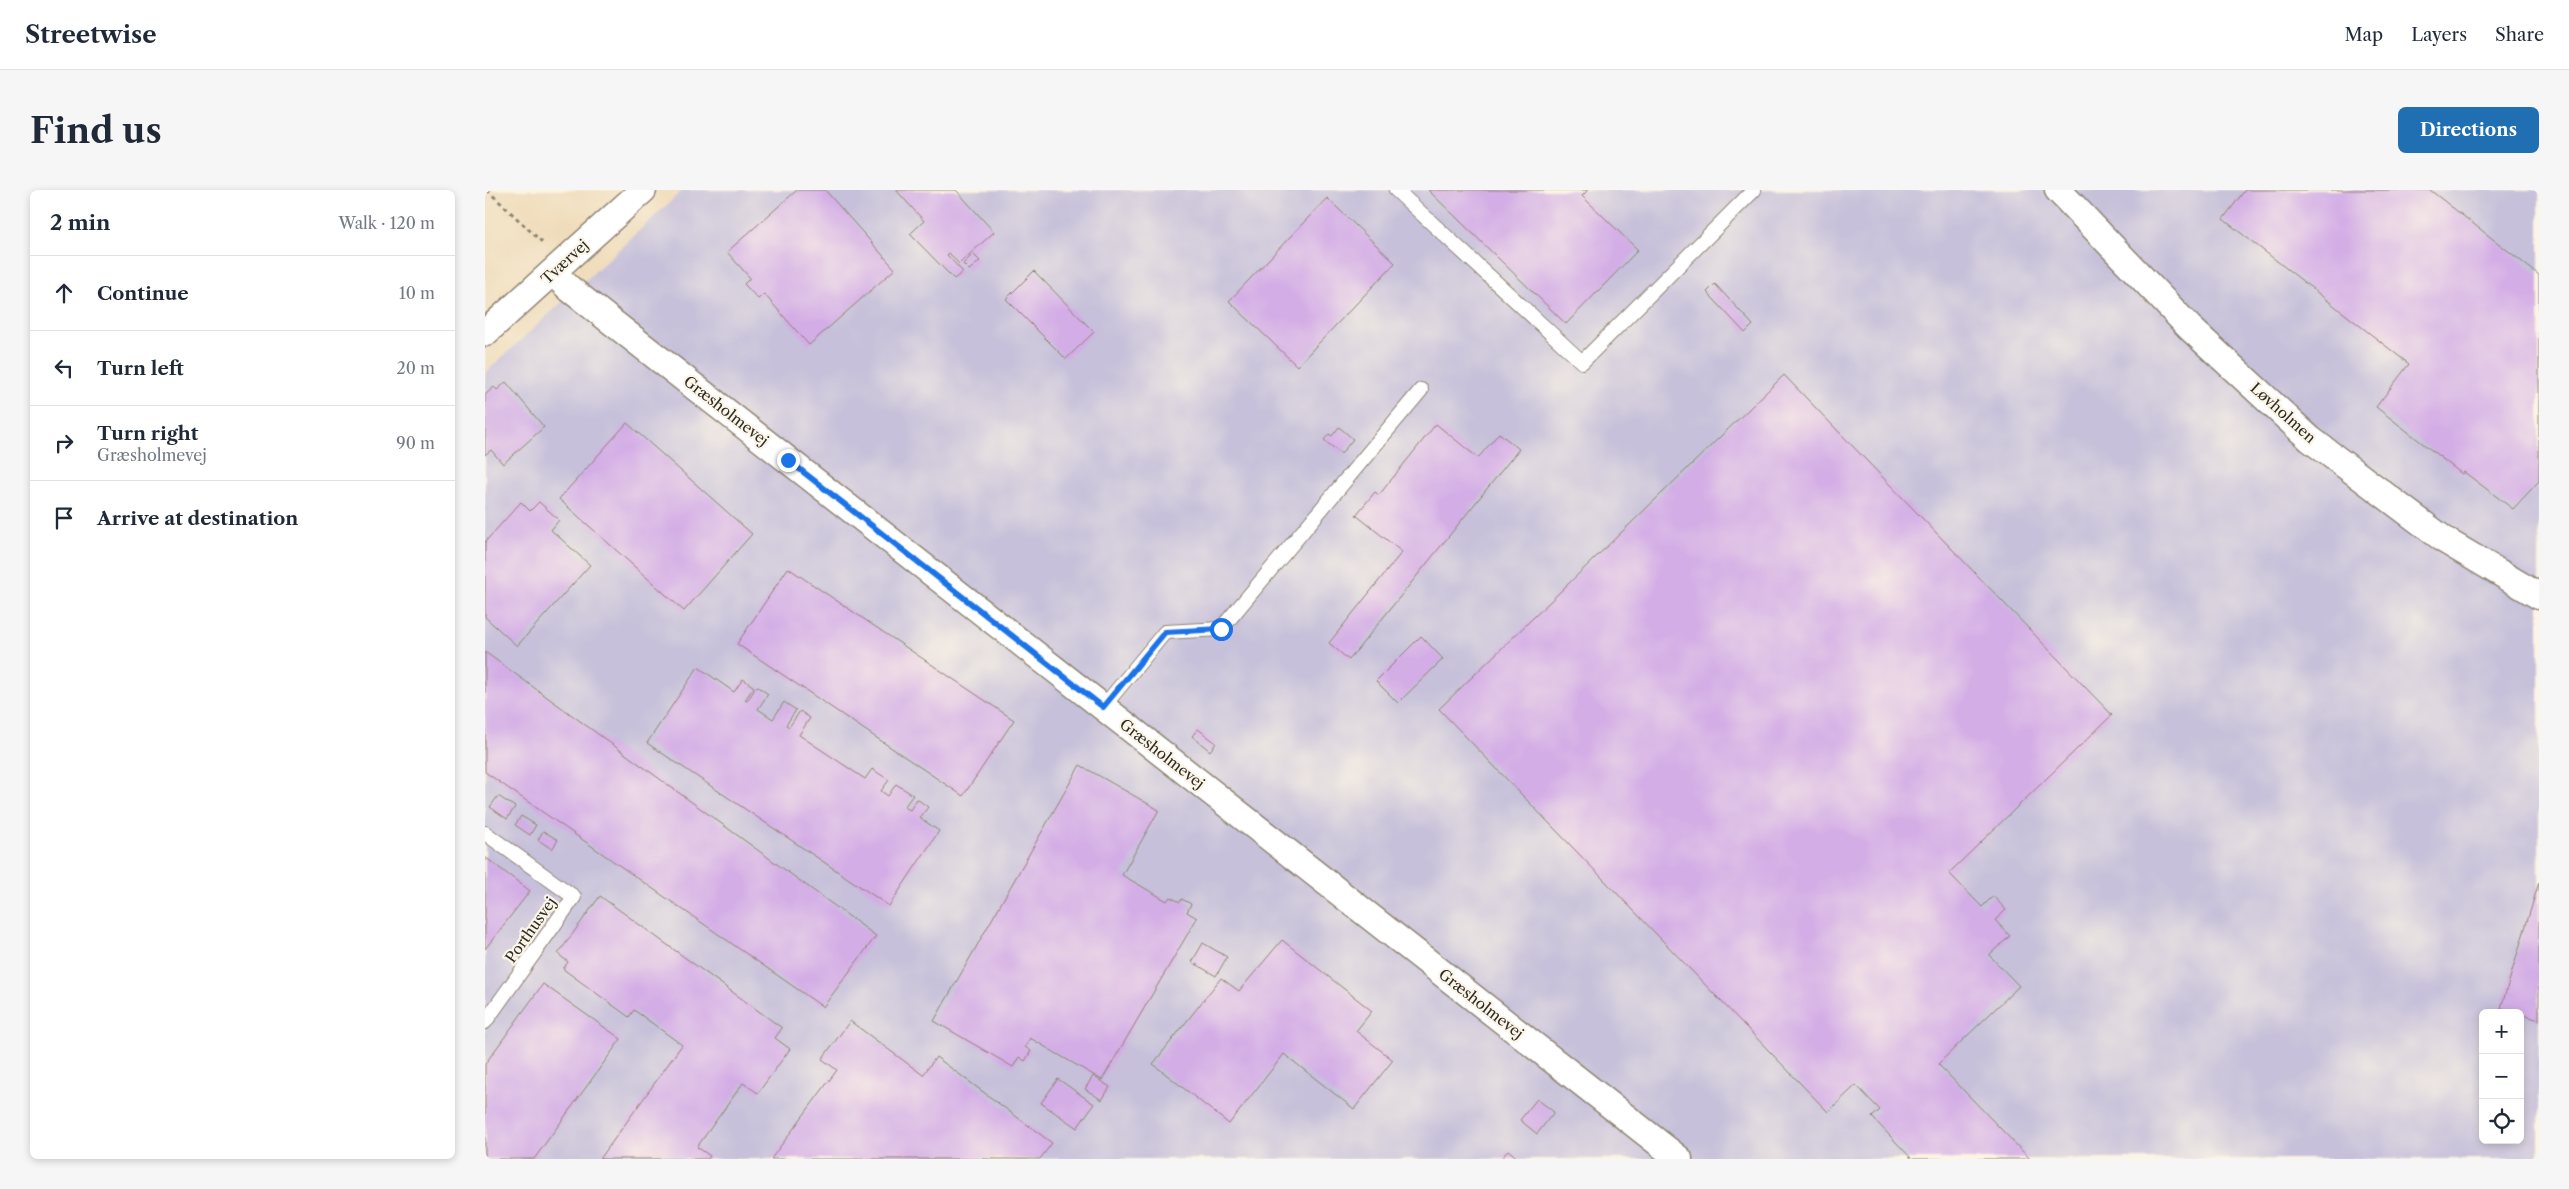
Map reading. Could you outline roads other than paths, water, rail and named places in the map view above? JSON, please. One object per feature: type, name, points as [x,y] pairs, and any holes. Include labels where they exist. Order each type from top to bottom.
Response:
[{"type":"street","name":"Tværvej","points":[[485,333],[643,190]]},
{"type":"street","name":"Løvholmen","points":[[2058,190],[2190,328],[2310,439],[2446,541],[2539,596]]},
{"type":"street","name":"Græsholmevej","points":[[558,268],[577,295],[1679,1159]]},
{"type":"lane","points":[[1396,190],[1581,362],[1753,190]]},
{"type":"lane","points":[[1103,707],[1165,632],[1221,629],[1421,390]]},
{"type":"lane","name":"Porthusvej","points":[[485,833],[574,897],[485,1022]]}]
